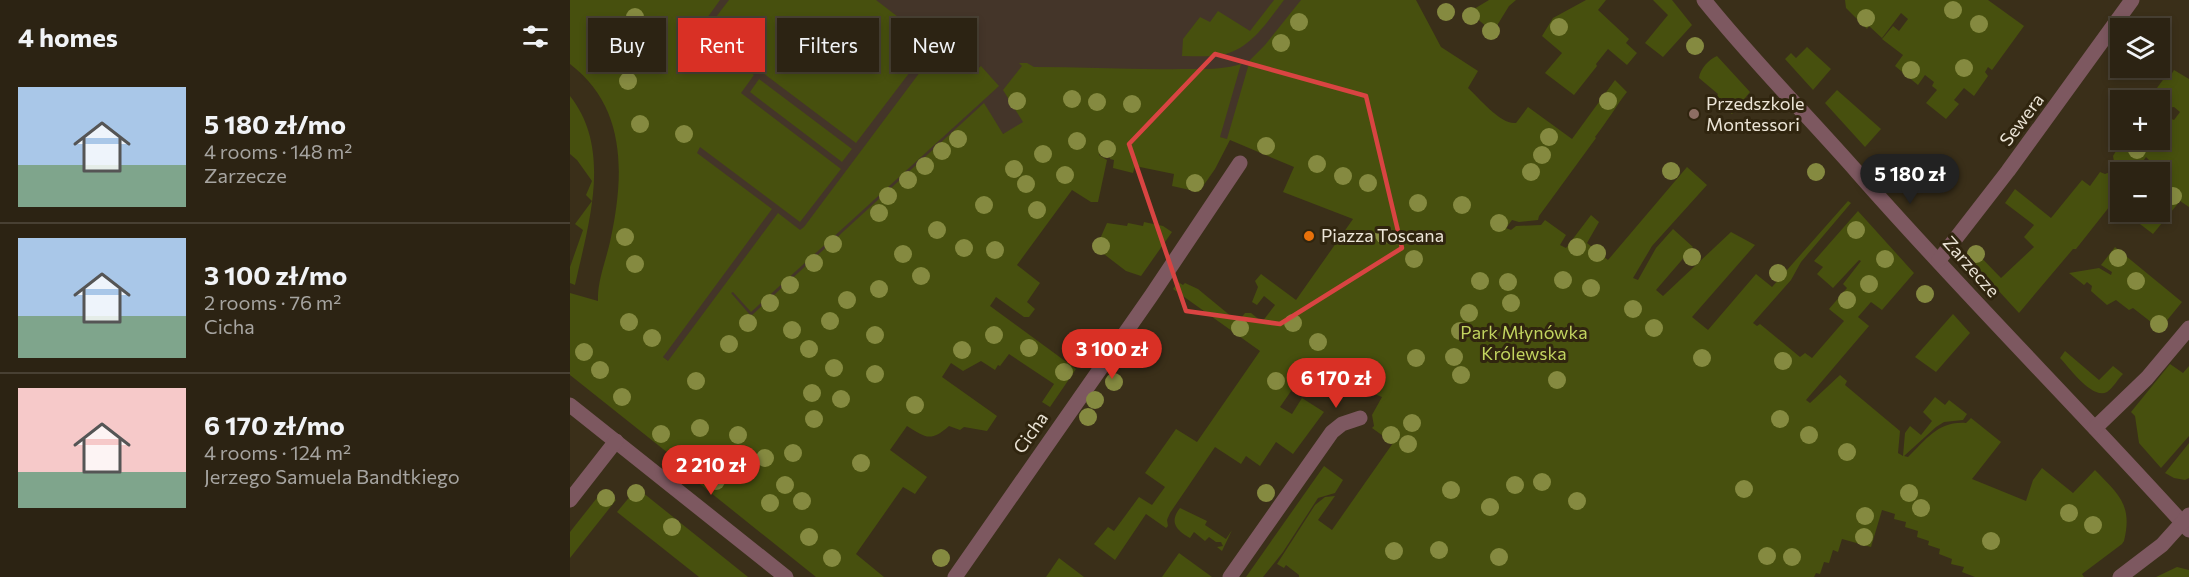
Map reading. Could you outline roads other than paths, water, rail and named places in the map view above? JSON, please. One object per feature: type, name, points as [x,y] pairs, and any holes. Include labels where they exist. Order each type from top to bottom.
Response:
[{"type":"street","name":"Zarzecze","points":[[1704,0],[1761,67],[2059,392],[2187,522]]},
{"type":"street","name":"Sewera","points":[[1939,260],[2014,164],[2132,0]]},
{"type":"street","name":"Cicha","points":[[955,577],[1240,164]]},
{"type":"street","points":[[2095,428],[2152,372],[2189,328]]},
{"type":"street","points":[[570,405],[786,577]]},
{"type":"street","points":[[1230,577],[1332,432],[1342,424],[1360,418]]},
{"type":"street","points":[[570,500],[616,441]]},
{"type":"street","points":[[2120,577],[2162,545],[2187,522]]},
{"type":"place","name":"Przedszkole Montessori","points":[[1694,114]]},
{"type":"place","name":"Piazza Toscana","points":[[1309,236]]},
{"type":"park label","name":"Park Młynówka Królewska","points":[[1524,343]]}]
